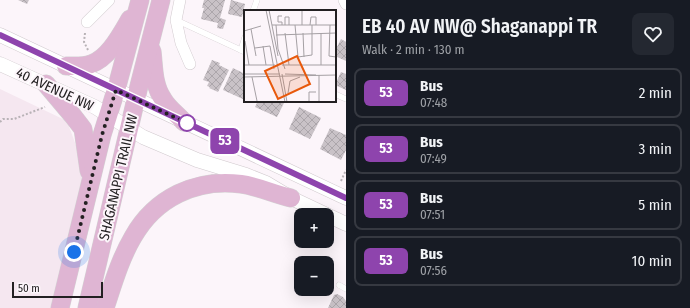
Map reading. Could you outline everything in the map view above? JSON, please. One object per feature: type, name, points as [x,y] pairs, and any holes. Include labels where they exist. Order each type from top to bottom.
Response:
[{"type":"main road","name":"SHAGANAPPI TRAIL NW","points":[[87,308],[129,127],[161,0]]},
{"type":"main road","name":"SHAGANAPPI TRAIL NW","points":[[60,308],[90,182],[140,2]]},
{"type":"main road","points":[[66,66],[91,64],[105,55],[122,33],[140,2]]},
{"type":"main road","points":[[151,43],[157,89],[168,106],[184,122]]},
{"type":"main road","points":[[46,84],[83,129],[90,182]]},
{"type":"main road","points":[[105,308],[125,252],[133,237],[140,225],[148,216],[168,198],[190,188],[221,182],[242,184],[290,198]]},
{"type":"street","points":[[87,22],[109,0]]},
{"type":"street","points":[[180,0],[176,20],[181,43],[190,64]]},
{"type":"street","points":[[344,0],[346,4]]},
{"type":"street","name":"40 AVENUE NW","points":[[0,36],[346,198]]},
{"type":"street","name":"40 AVENUE NW","points":[[0,64],[95,107],[143,137],[191,158],[246,175],[266,183],[290,198],[312,208]]},
{"type":"street","name":"40 AVENUE NW","points":[[334,218],[346,224]]},
{"type":"lane","points":[[253,10],[257,0]]},
{"type":"lane","points":[[176,20],[243,51]]},
{"type":"lane","points":[[336,94],[346,99]]},
{"type":"lane","points":[[338,285],[346,288]]},
{"type":"path","points":[[87,22],[84,42],[91,54]]},
{"type":"path","points":[[0,122],[3,119],[14,119],[46,106]]},
{"type":"path","points":[[341,181],[346,170]]},
{"type":"shaded area","points":[[0,89],[67,121],[85,170],[51,308],[0,308]]},
{"type":"building","points":[[18,0],[29,0],[27,4]]},
{"type":"building","points":[[204,0],[225,0],[220,18],[226,20],[223,29],[217,28],[218,23],[201,19],[204,8],[202,8]]},
{"type":"building","points":[[231,0],[245,4],[242,17],[228,14]]},
{"type":"building","points":[[341,39],[346,42],[346,61],[336,56],[336,49]]},
{"type":"building","points":[[212,60],[220,63],[219,65],[229,70],[218,92],[209,88],[210,87],[207,86],[209,82],[203,80]]},
{"type":"building","points":[[233,68],[244,74],[244,100],[223,90]]},
{"type":"building","points":[[341,72],[346,74],[346,90],[336,85]]},
{"type":"building","points":[[258,102],[284,102],[277,117],[255,107]]},
{"type":"building","points":[[299,107],[321,118],[310,139],[289,129]]},
{"type":"building","points":[[330,128],[346,135],[346,150],[341,160],[320,149]]},
{"type":"building","points":[[337,294],[343,297],[346,301],[346,308],[328,308],[334,295]]},
{"type":"bus line","name":"53","points":[[0,35],[346,198]]},
{"type":"route","points":[[74,252],[102,135],[116,90],[187,123]]}]
